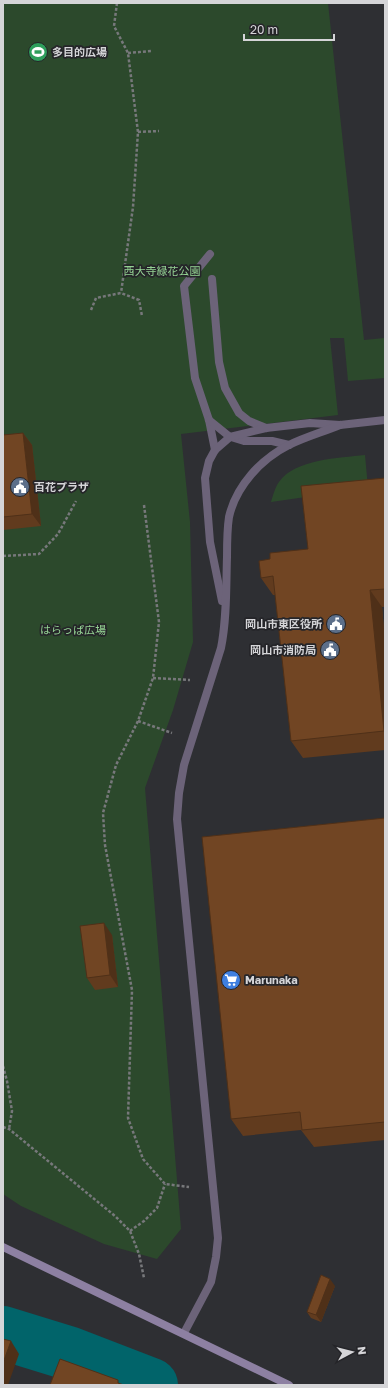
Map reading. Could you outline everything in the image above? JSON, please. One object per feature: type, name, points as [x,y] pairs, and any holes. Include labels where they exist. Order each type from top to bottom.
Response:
[{"type":"street","points":[[210,254],[184,286],[195,378],[209,420],[215,450]]},
{"type":"street","points":[[212,279],[219,362],[225,388],[238,413],[249,421],[266,428]]},
{"type":"street","points":[[209,420],[230,437],[244,442],[272,441],[289,445]]},
{"type":"street","points":[[225,614],[210,542],[205,478],[208,461],[215,450],[230,437],[266,428],[310,423],[340,425],[385,420]]},
{"type":"street","points":[[184,1333],[211,1282],[218,1238],[177,820],[179,793],[184,765],[221,648],[225,614],[227,535],[235,498],[243,485],[254,472],[270,457],[289,445],[340,425]]},
{"type":"street","points":[[3,1247],[184,1333],[289,1385]]},
{"type":"path","points":[[117,3],[114,26],[128,53],[138,132],[133,207],[121,293]]},
{"type":"path","points":[[128,53],[151,51]]},
{"type":"path","points":[[138,132],[159,131]]},
{"type":"path","points":[[91,310],[96,298],[121,293],[139,300],[142,316]]},
{"type":"path","points":[[3,556],[39,554],[58,534],[76,501]]},
{"type":"path","points":[[144,505],[159,622],[153,678],[138,721],[116,765],[103,813],[105,846],[132,990],[128,1118],[143,1159],[164,1184],[189,1187]]},
{"type":"path","points":[[153,678],[190,680]]},
{"type":"path","points":[[138,721],[172,733]]},
{"type":"path","points":[[3,1066],[12,1111],[9,1129]]},
{"type":"path","points":[[3,1127],[9,1129],[116,1216],[130,1231],[139,1254],[144,1278]]},
{"type":"path","points":[[130,1231],[144,1221],[157,1208],[164,1184]]},
{"type":"green space","name":"西大寺緑花公園","points":[[3,3],[328,3],[364,340],[385,338],[385,378],[348,381],[344,338],[330,338],[338,415],[181,434],[190,522],[193,642],[173,710],[145,788],[181,1229],[157,1259],[104,1244],[21,1206],[3,1194]]},
{"type":"green space","points":[[365,455],[368,488],[271,502],[279,482],[286,474],[296,468],[318,461]]},
{"type":"building","name":"百花プラザ","points":[[23,433],[32,514],[3,517],[3,435]]},
{"type":"building","name":"岡山市東区役所","points":[[385,478],[385,589],[370,590],[384,731],[291,741],[273,576],[261,578],[259,561],[270,559],[270,553],[308,549],[301,486]]},
{"type":"building","points":[[385,818],[385,1122],[302,1130],[300,1112],[231,1119],[202,837]]},
{"type":"building","points":[[104,923],[110,975],[87,978],[80,926]]},
{"type":"building","points":[[321,1275],[330,1279],[316,1315],[307,1312]]},
{"type":"building","points":[[3,1339],[11,1341],[3,1363]]},
{"type":"building","points":[[60,1359],[118,1380],[118,1383],[124,1385],[50,1385]]},
{"type":"waterway","points":[[3,1333],[68,1353],[151,1385]]},
{"type":"place","name":"多目的広場","points":[[38,52]]},
{"type":"place","name":"百花プラザ","points":[[20,487]]},
{"type":"place","name":"岡山市東区役所","points":[[336,624]]},
{"type":"place","name":"岡山市消防局","points":[[330,650]]},
{"type":"place","name":"Marunaka","points":[[231,980]]},
{"type":"park label","name":"はらっぱ広場","points":[[73,630]]}]
